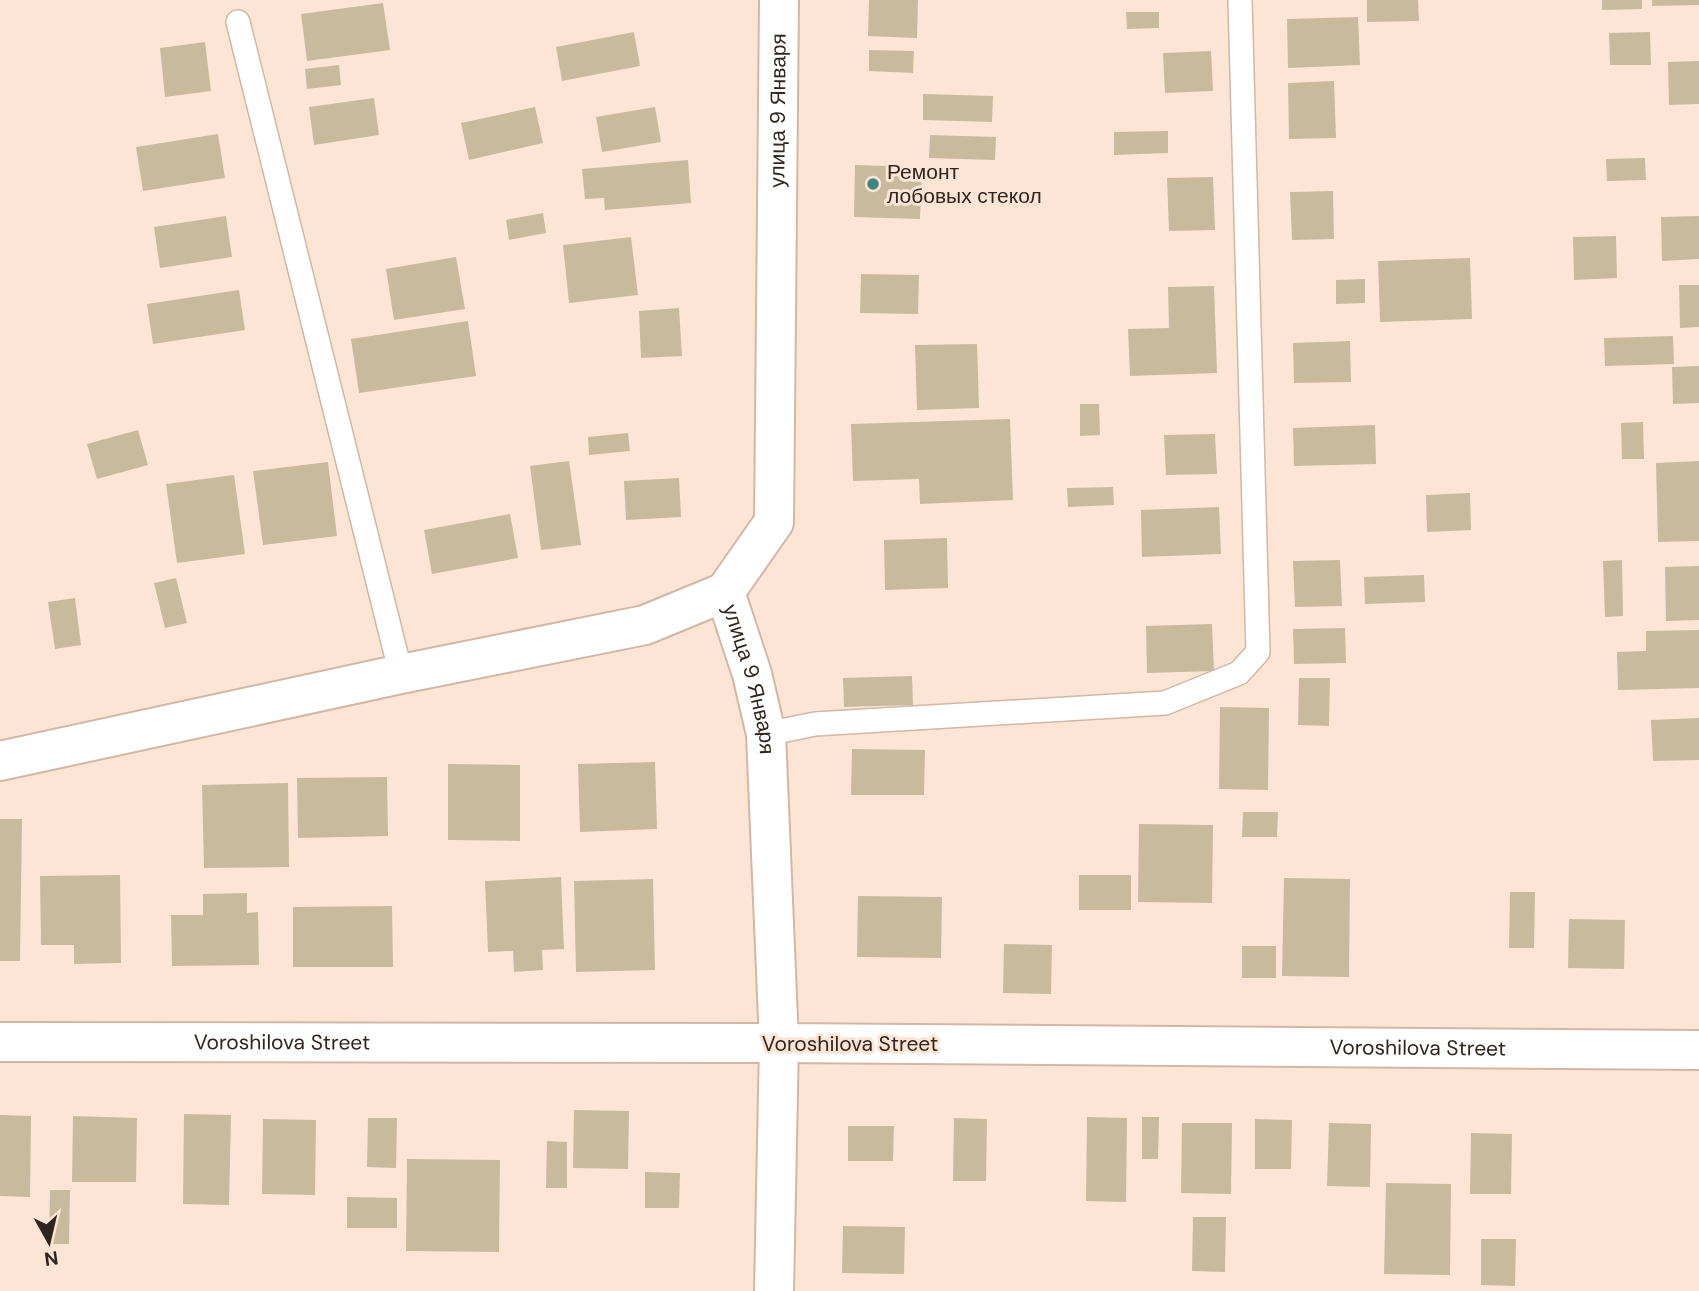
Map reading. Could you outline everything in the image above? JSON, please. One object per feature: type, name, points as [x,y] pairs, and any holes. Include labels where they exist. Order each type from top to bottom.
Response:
[{"type":"street","name":"улица 9 Января","points":[[774,1291],[779,1043],[766,734],[752,674],[725,592],[774,522],[779,0]]},
{"type":"street","points":[[0,761],[401,674],[645,625],[725,592]]},
{"type":"street","name":"Voroshilova Street","points":[[0,1042],[779,1043],[1699,1050]]},
{"type":"lane","points":[[766,734],[815,724],[1165,703],[1239,673],[1258,652],[1240,0]]},
{"type":"lane","points":[[237,22],[401,674]]},
{"type":"building","points":[[869,0],[918,0],[917,38],[868,36]]},
{"type":"building","points":[[1367,0],[1418,0],[1419,21],[1367,22]]},
{"type":"building","points":[[1602,0],[1642,0],[1642,9],[1602,10]]},
{"type":"building","points":[[1652,0],[1699,0],[1699,5],[1652,6]]},
{"type":"building","points":[[383,3],[390,50],[307,61],[301,14]]},
{"type":"building","points":[[1126,12],[1159,12],[1159,28],[1127,29]]},
{"type":"building","points":[[1358,17],[1360,65],[1288,68],[1287,19]]},
{"type":"building","points":[[634,32],[640,66],[562,81],[556,47]]},
{"type":"building","points":[[1650,32],[1651,65],[1610,65],[1609,33]]},
{"type":"building","points":[[205,42],[211,91],[165,97],[160,48]]},
{"type":"building","points":[[869,50],[914,51],[913,73],[869,71]]},
{"type":"building","points":[[1211,51],[1213,91],[1165,93],[1163,53]]},
{"type":"building","points":[[1699,61],[1699,104],[1669,105],[1668,62]]},
{"type":"building","points":[[339,65],[341,85],[307,89],[305,69]]},
{"type":"building","points":[[1334,81],[1336,138],[1289,139],[1288,83]]},
{"type":"building","points":[[923,94],[993,96],[992,122],[923,120]]},
{"type":"building","points":[[374,98],[379,135],[314,145],[309,107]]},
{"type":"building","points":[[535,107],[543,143],[469,160],[461,123]]},
{"type":"building","points":[[655,107],[661,142],[602,152],[596,117]]},
{"type":"building","points":[[1168,131],[1168,153],[1114,155],[1114,132]]},
{"type":"building","points":[[218,134],[225,178],[143,191],[136,147]]},
{"type":"building","points":[[930,135],[996,137],[995,160],[929,158]]},
{"type":"building","points":[[1645,158],[1646,180],[1607,181],[1606,159]]},
{"type":"building","points":[[688,160],[691,203],[605,210],[604,198],[585,199],[582,169]]},
{"type":"building","points":[[855,165],[922,167],[920,219],[854,217]]},
{"type":"building","points":[[1213,177],[1215,230],[1169,231],[1167,178]]},
{"type":"building","points":[[1333,191],[1334,239],[1292,240],[1290,192]]},
{"type":"building","points":[[543,213],[546,233],[509,240],[506,220]]},
{"type":"building","points":[[226,216],[232,257],[160,268],[154,227]]},
{"type":"building","points":[[1699,216],[1699,259],[1662,261],[1661,217]]},
{"type":"building","points":[[1616,236],[1617,278],[1574,280],[1573,237]]},
{"type":"building","points":[[631,237],[638,295],[569,303],[563,245]]},
{"type":"building","points":[[456,257],[465,309],[394,320],[386,269]]},
{"type":"building","points":[[1470,258],[1472,319],[1380,322],[1378,261]]},
{"type":"building","points":[[861,274],[919,275],[918,314],[860,313]]},
{"type":"building","points":[[1365,279],[1365,303],[1336,304],[1336,280]]},
{"type":"building","points":[[1679,285],[1699,285],[1699,327],[1680,328]]},
{"type":"building","points":[[1214,286],[1217,373],[1130,376],[1128,329],[1169,328],[1168,287]]},
{"type":"building","points":[[239,290],[245,330],[153,344],[147,304]]},
{"type":"building","points":[[679,308],[682,356],[641,358],[639,311]]},
{"type":"building","points":[[468,321],[476,376],[359,393],[351,339]]},
{"type":"building","points":[[1673,336],[1674,364],[1605,366],[1604,338]]},
{"type":"building","points":[[1350,341],[1351,382],[1294,383],[1293,343]]},
{"type":"building","points":[[977,344],[979,408],[917,410],[915,345]]},
{"type":"building","points":[[1699,366],[1699,403],[1673,404],[1672,367]]},
{"type":"building","points":[[1080,404],[1099,404],[1100,435],[1080,436]]},
{"type":"building","points":[[1010,419],[1013,500],[920,504],[919,479],[853,481],[851,424]]},
{"type":"building","points":[[1643,422],[1644,459],[1622,459],[1621,423]]},
{"type":"building","points":[[1375,425],[1376,464],[1294,466],[1293,428]]},
{"type":"building","points":[[138,430],[148,465],[97,479],[87,444]]},
{"type":"building","points":[[628,433],[630,451],[589,455],[588,437]]},
{"type":"building","points":[[1215,434],[1217,474],[1166,475],[1164,435]]},
{"type":"building","points":[[569,461],[581,545],[541,550],[530,466]]},
{"type":"building","points":[[1699,461],[1699,541],[1658,542],[1656,463]]},
{"type":"building","points":[[328,462],[337,536],[263,545],[253,471]]},
{"type":"building","points":[[234,475],[245,554],[177,563],[166,484]]},
{"type":"building","points":[[679,478],[681,517],[626,520],[624,481]]},
{"type":"building","points":[[1113,487],[1114,505],[1068,507],[1067,488]]},
{"type":"building","points":[[1470,493],[1471,530],[1427,532],[1426,495]]},
{"type":"building","points":[[1219,507],[1221,554],[1142,557],[1141,510]]},
{"type":"building","points":[[510,514],[518,558],[432,574],[424,530]]},
{"type":"building","points":[[947,538],[948,588],[885,590],[884,540]]},
{"type":"building","points":[[1340,560],[1342,606],[1295,607],[1293,561]]},
{"type":"building","points":[[1622,560],[1623,616],[1605,617],[1603,561]]},
{"type":"building","points":[[1699,566],[1699,620],[1666,621],[1665,567]]},
{"type":"building","points":[[1424,575],[1425,602],[1365,604],[1364,577]]},
{"type":"building","points":[[176,578],[187,623],[165,628],[154,583]]},
{"type":"building","points":[[75,598],[81,645],[55,649],[48,602]]},
{"type":"building","points":[[1212,624],[1214,671],[1147,673],[1146,626]]},
{"type":"building","points":[[1345,628],[1346,663],[1294,664],[1293,629]]},
{"type":"building","points":[[1699,630],[1699,688],[1618,690],[1617,652],[1646,651],[1646,631]]},
{"type":"building","points":[[912,676],[913,705],[844,707],[843,678]]},
{"type":"building","points":[[1299,678],[1330,678],[1329,726],[1298,725]]},
{"type":"building","points":[[1220,707],[1269,708],[1268,790],[1219,789]]},
{"type":"building","points":[[1699,718],[1699,760],[1653,761],[1651,720]]},
{"type":"building","points":[[852,749],[925,750],[924,795],[851,795]]},
{"type":"building","points":[[655,762],[657,829],[580,832],[578,764]]},
{"type":"building","points":[[448,764],[520,765],[520,841],[448,840]]},
{"type":"building","points":[[387,777],[388,836],[298,838],[297,778]]},
{"type":"building","points":[[288,783],[289,867],[204,868],[202,785]]},
{"type":"building","points":[[1243,812],[1278,812],[1277,837],[1242,837]]},
{"type":"building","points":[[0,819],[22,819],[20,961],[0,961]]},
{"type":"building","points":[[1139,824],[1213,825],[1212,903],[1138,902]]},
{"type":"building","points":[[120,875],[121,963],[74,964],[74,945],[41,945],[40,876]]},
{"type":"building","points":[[1079,875],[1131,875],[1131,910],[1079,910]]},
{"type":"building","points":[[561,877],[564,949],[542,950],[543,970],[514,972],[513,951],[488,952],[485,881]]},
{"type":"building","points":[[1284,878],[1350,879],[1349,977],[1282,976]]},
{"type":"building","points":[[653,879],[655,970],[576,972],[574,881]]},
{"type":"building","points":[[1510,892],[1535,892],[1534,948],[1509,948]]},
{"type":"building","points":[[247,893],[247,913],[258,912],[259,965],[172,966],[171,915],[203,915],[203,894]]},
{"type":"building","points":[[858,896],[942,897],[941,958],[857,957]]},
{"type":"building","points":[[392,906],[393,967],[293,967],[293,907]]},
{"type":"building","points":[[1569,919],[1625,920],[1624,969],[1568,968]]},
{"type":"building","points":[[1004,944],[1052,945],[1051,994],[1003,993]]},
{"type":"building","points":[[1242,946],[1276,946],[1276,978],[1242,978]]},
{"type":"building","points":[[574,1110],[629,1111],[628,1169],[573,1168]]},
{"type":"building","points":[[184,1114],[231,1115],[229,1205],[183,1204]]},
{"type":"building","points":[[0,1115],[31,1116],[30,1197],[0,1196]]},
{"type":"building","points":[[73,1116],[137,1118],[136,1182],[72,1182]]},
{"type":"building","points":[[1087,1117],[1127,1118],[1126,1202],[1086,1201]]},
{"type":"building","points":[[1142,1117],[1159,1117],[1158,1159],[1142,1159]]},
{"type":"building","points":[[368,1118],[397,1118],[396,1168],[367,1167]]},
{"type":"building","points":[[954,1118],[987,1119],[986,1181],[953,1181]]},
{"type":"building","points":[[263,1119],[316,1120],[315,1195],[262,1194]]},
{"type":"building","points":[[1255,1119],[1292,1120],[1291,1169],[1255,1169]]},
{"type":"building","points":[[1182,1123],[1232,1123],[1231,1194],[1181,1193]]},
{"type":"building","points":[[1329,1123],[1371,1124],[1370,1187],[1327,1186]]},
{"type":"building","points":[[848,1126],[894,1126],[893,1161],[848,1161]]},
{"type":"building","points":[[1471,1133],[1512,1134],[1511,1194],[1470,1194]]},
{"type":"building","points":[[547,1141],[567,1142],[567,1188],[546,1188]]},
{"type":"building","points":[[407,1159],[500,1160],[499,1252],[406,1251]]},
{"type":"building","points":[[645,1172],[680,1173],[679,1208],[645,1208]]},
{"type":"building","points":[[1386,1183],[1451,1184],[1450,1275],[1384,1274]]},
{"type":"building","points":[[50,1190],[70,1190],[69,1244],[49,1244]]},
{"type":"building","points":[[347,1197],[397,1198],[397,1228],[347,1228]]},
{"type":"building","points":[[1193,1217],[1226,1217],[1225,1272],[1192,1271]]},
{"type":"building","points":[[843,1226],[905,1227],[904,1274],[842,1273]]},
{"type":"building","points":[[1481,1239],[1516,1239],[1515,1286],[1481,1285]]},
{"type":"place","name":"Ремонт лобовых стекол","points":[[873,184]]}]
